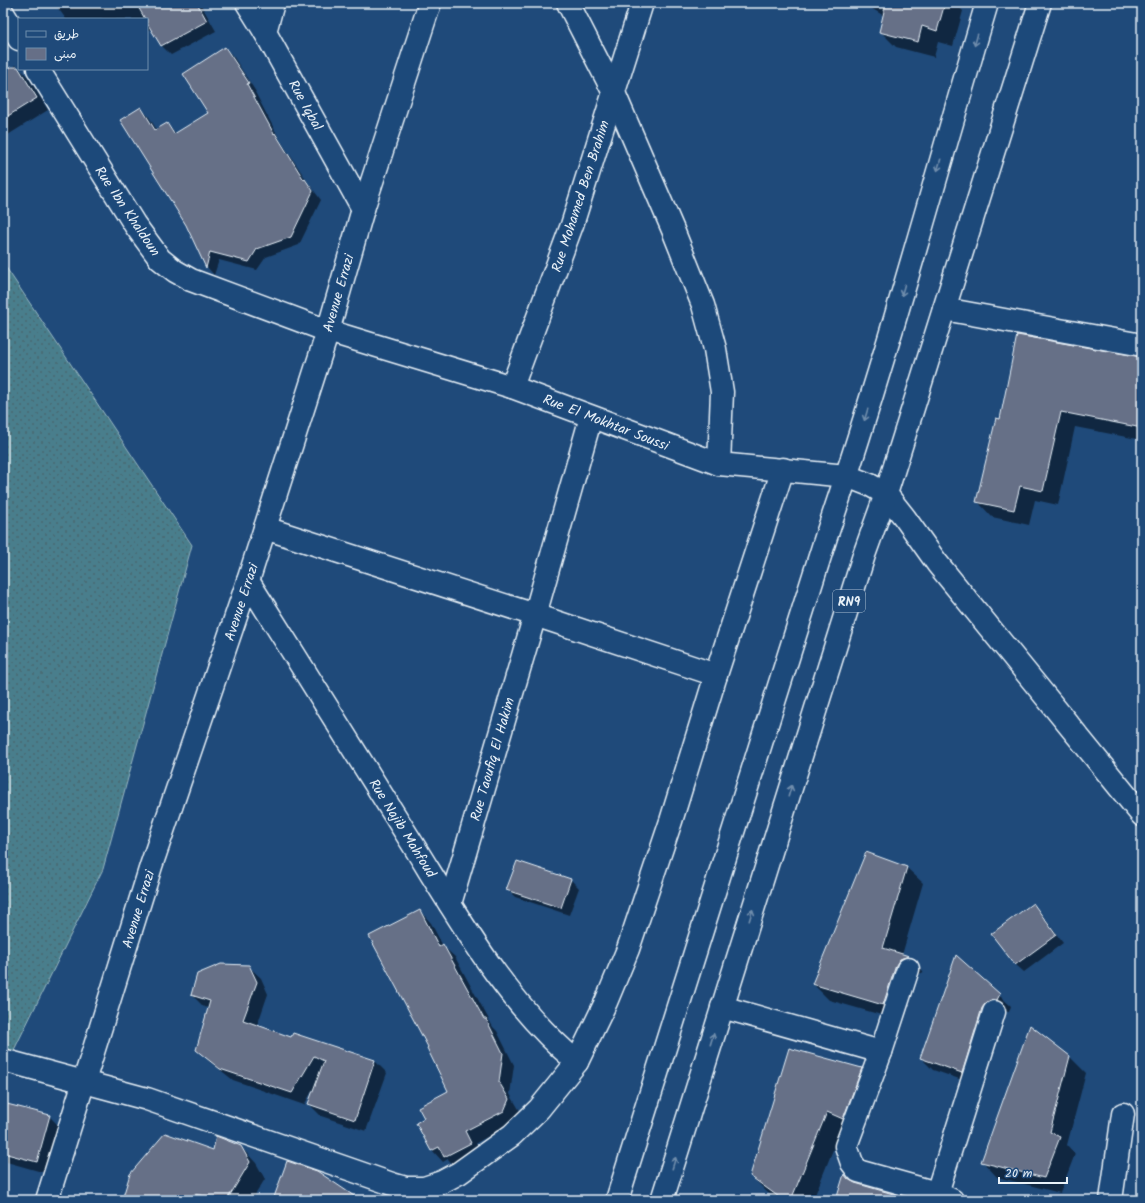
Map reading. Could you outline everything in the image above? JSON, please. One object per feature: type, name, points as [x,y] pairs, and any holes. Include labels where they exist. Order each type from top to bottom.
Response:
[{"type":"street","name":"Rue Iqbal","points":[[247,3],[265,32],[363,209]]},
{"type":"street","points":[[265,32],[273,3]]},
{"type":"street","name":"Avenue Errazi","points":[[47,1200],[151,866],[248,580],[328,332],[363,209],[430,3]]},
{"type":"street","points":[[568,3],[614,93],[673,230],[703,305],[715,349],[722,392],[719,464]]},
{"type":"street","name":"Rue Mohamed Ben Brahim","points":[[512,387],[572,226],[642,3]]},
{"type":"street","points":[[617,1200],[826,537],[847,476],[986,3]]},
{"type":"street","name":"RN9","points":[[662,1200],[861,562],[886,494],[1040,3]]},
{"type":"street","points":[[3,13],[18,37]]},
{"type":"street","name":"Rue Ibn Khaldoun","points":[[39,70],[135,225],[160,260],[191,280],[328,332]]},
{"type":"street","points":[[944,309],[1142,346]]},
{"type":"street","name":"Rue El Mokhtar Soussi","points":[[328,332],[512,387],[719,464],[847,476],[870,485],[886,494]]},
{"type":"street","name":"Rue Taoufiq El Hakim","points":[[450,904],[535,615],[591,417]]},
{"type":"street","points":[[3,1060],[147,1099],[385,1181],[415,1189],[424,1188],[442,1182],[460,1173],[512,1135],[539,1109],[577,1062],[606,1002],[628,949],[671,821],[716,675],[783,469]]},
{"type":"street","points":[[886,494],[906,518],[937,563],[1142,815]]},
{"type":"street","points":[[265,528],[716,675]]},
{"type":"street","name":"Rue Najib Mahfoud","points":[[248,580],[470,936],[514,996],[550,1038],[577,1062]]},
{"type":"street","points":[[908,969],[881,1052],[846,1146],[852,1163],[858,1171],[944,1196],[994,1012]]},
{"type":"street","points":[[722,1007],[881,1052]]},
{"type":"street","points":[[1111,1200],[1123,1114]]},
{"type":"green space","points":[[3,263],[192,545],[103,869],[13,1052],[3,1046]]},
{"type":"building","points":[[136,3],[197,3],[207,21],[161,46],[148,25],[148,18],[144,18]]},
{"type":"building","points":[[886,3],[945,3],[937,31],[922,26],[918,42],[879,32]]},
{"type":"building","points":[[225,47],[249,83],[247,84],[274,134],[275,133],[304,180],[305,179],[313,191],[291,237],[257,249],[249,262],[210,252],[206,268],[186,225],[120,120],[141,107],[155,130],[167,123],[174,134],[208,113],[183,74]]},
{"type":"building","points":[[11,67],[18,67],[18,70],[20,70],[37,98],[3,119],[3,71]]},
{"type":"building","points":[[1017,335],[1142,357],[1142,428],[1061,412],[1043,491],[1020,486],[1014,510],[976,502],[996,418],[1000,419]]},
{"type":"building","points":[[866,852],[907,867],[883,948],[909,956],[900,959],[896,965],[883,1005],[812,984]]},
{"type":"building","points":[[517,861],[571,879],[561,908],[506,890]]},
{"type":"building","points":[[1033,903],[1056,935],[1015,965],[991,934]]},
{"type":"building","points":[[420,910],[439,947],[443,944],[484,1019],[486,1019],[503,1053],[499,1082],[509,1099],[504,1111],[465,1131],[471,1143],[444,1157],[439,1147],[431,1151],[416,1123],[424,1118],[418,1107],[448,1091],[427,1048],[428,1047],[369,936]]},
{"type":"building","points":[[956,955],[1000,994],[997,1000],[991,1000],[982,1008],[962,1073],[920,1058]]},
{"type":"building","points":[[221,964],[249,965],[257,982],[243,1020],[291,1037],[293,1033],[375,1060],[355,1120],[308,1104],[324,1061],[314,1056],[292,1093],[220,1069],[196,1050],[210,1001],[191,995],[197,974]]},
{"type":"building","points":[[1030,1025],[1070,1056],[1050,1132],[1060,1137],[1044,1178],[981,1162]]},
{"type":"building","points":[[789,1048],[862,1068],[843,1119],[827,1112],[791,1200],[783,1200],[750,1176]]},
{"type":"building","points":[[3,1103],[50,1115],[37,1162],[3,1153]]},
{"type":"building","points":[[165,1133],[213,1150],[216,1136],[241,1146],[250,1162],[227,1200],[194,1194],[192,1200],[122,1200],[130,1174]]},
{"type":"building","points":[[287,1161],[317,1171],[360,1200],[273,1200]]},
{"type":"building","points":[[844,1174],[848,1179],[855,1183],[914,1200],[836,1200]]}]
